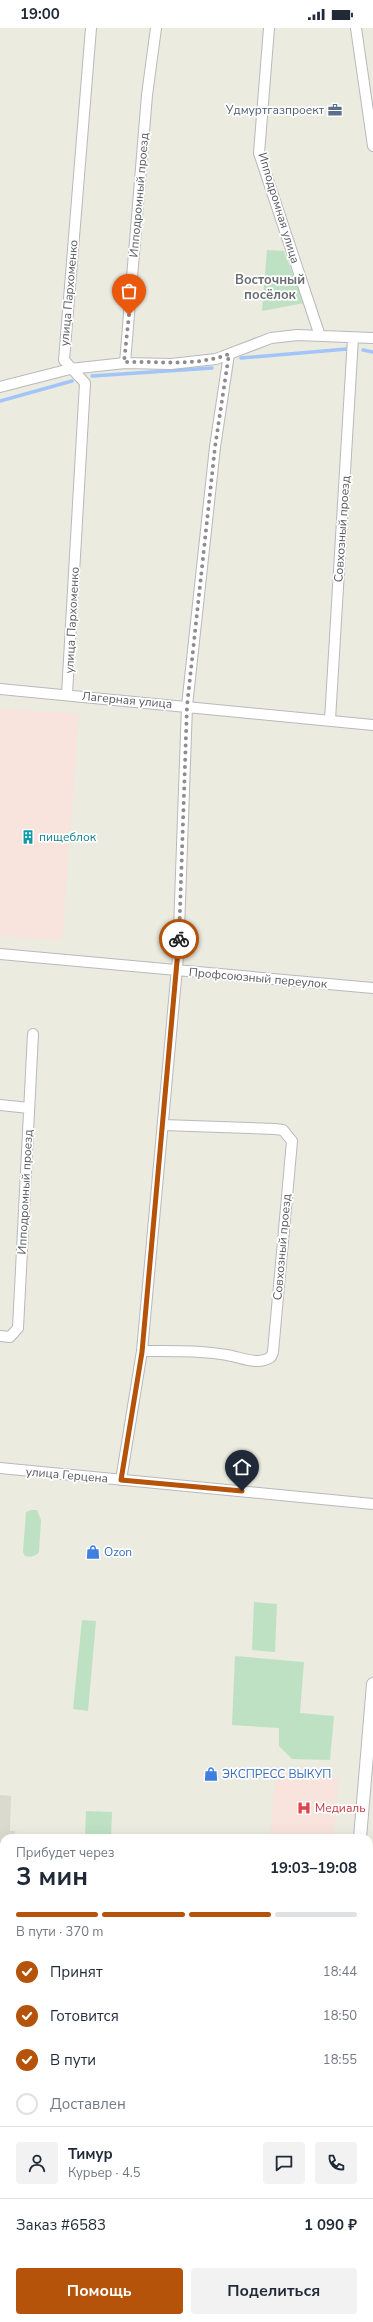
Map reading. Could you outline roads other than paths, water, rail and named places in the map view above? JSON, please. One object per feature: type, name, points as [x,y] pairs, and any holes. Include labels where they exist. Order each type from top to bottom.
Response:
[{"type":"street","name":"улица Пархоменко","points":[[67,694],[85,383],[70,369],[64,360],[91,28]]},
{"type":"street","name":"Ипподромный проезд","points":[[124,362],[148,95],[156,28]]},
{"type":"street","name":"Ипподромная улица","points":[[269,28],[260,153],[320,336]]},
{"type":"street","points":[[356,28],[373,146]]},
{"type":"street","points":[[0,387],[70,369],[124,362],[171,364],[216,359],[271,338],[297,335],[373,338]]},
{"type":"street","name":"Совхозный проезд","points":[[330,720],[353,338]]},
{"type":"street","points":[[121,1480],[142,1352],[177,971],[187,706],[215,447],[229,354]]},
{"type":"street","name":"Лагерная улица","points":[[0,689],[67,694],[373,725]]},
{"type":"street","name":"Профсоюзный переулок","points":[[0,954],[373,988]]},
{"type":"street","name":"Ипподромный проезд","points":[[0,1336],[10,1337],[18,1328],[33,1034]]},
{"type":"street","points":[[0,1105],[29,1108]]},
{"type":"street","name":"Совхозный проезд","points":[[142,1352],[188,1351],[226,1355],[259,1362],[271,1357],[273,1352],[292,1141],[283,1130],[275,1129],[163,1125]]},
{"type":"street","name":"улица Герцена","points":[[0,1468],[373,1504]]},
{"type":"street","points":[[360,1834],[373,1684]]},
{"type":"waterway","points":[[241,358],[347,349]]},
{"type":"waterway","points":[[363,350],[373,352]]},
{"type":"waterway","points":[[92,376],[212,368]]},
{"type":"waterway","points":[[0,401],[72,381]]},
{"type":"place","name":"Удмуртгазпроект","points":[[335,110]]},
{"type":"place","name":"пищеблок","points":[[28,837]]},
{"type":"place","name":"Ozon","points":[[93,1552]]},
{"type":"place","name":"ЭКСПРЕСС ВЫКУП","points":[[211,1774]]},
{"type":"place","name":"Медиаль","points":[[304,1808]]},
{"type":"district","name":"Восточный посёлок","points":[[270,286]]}]
